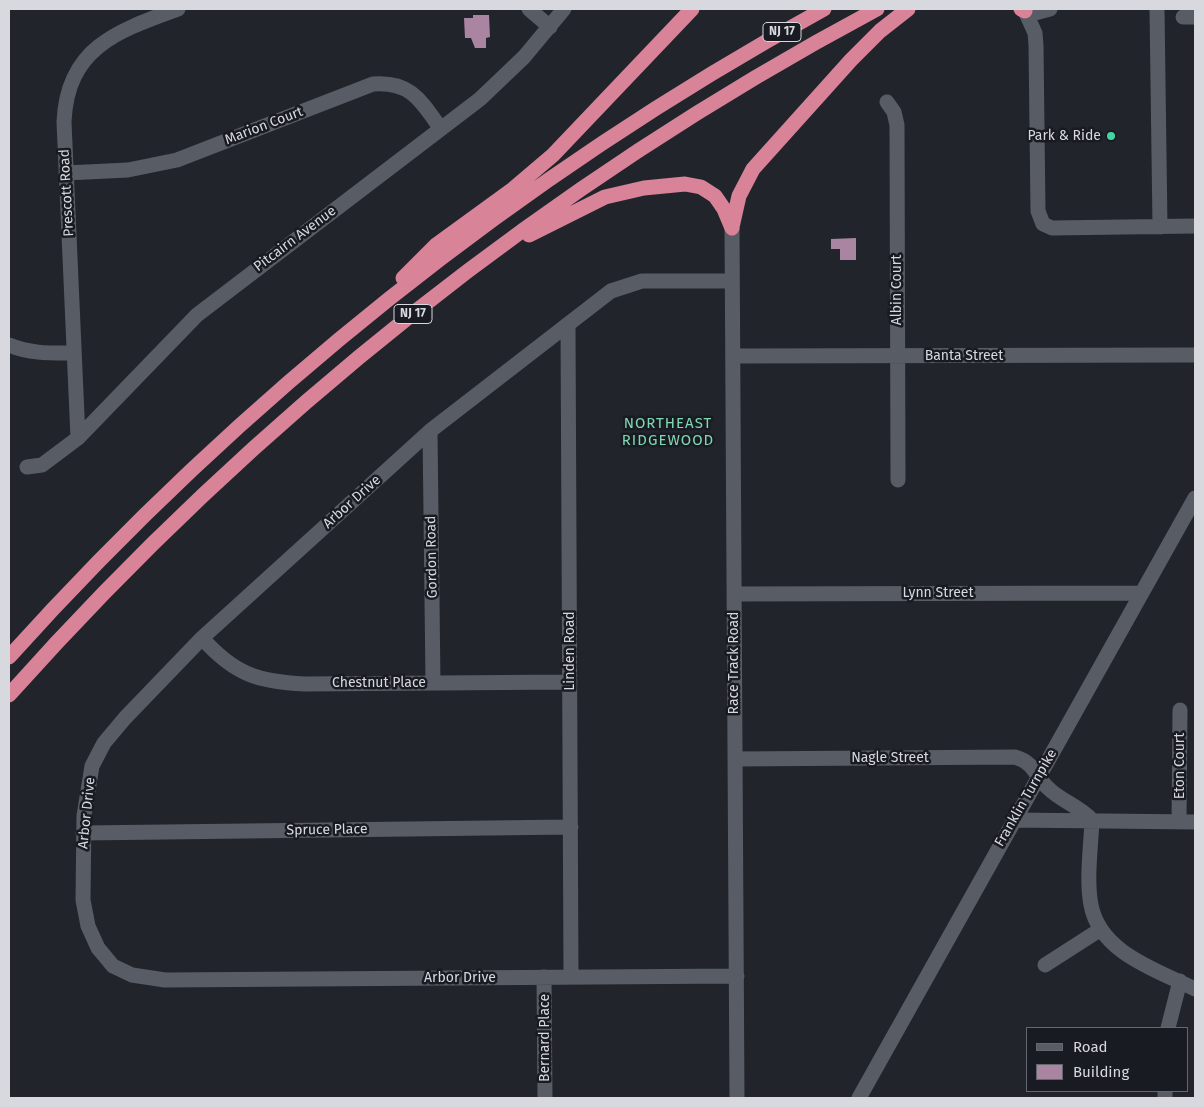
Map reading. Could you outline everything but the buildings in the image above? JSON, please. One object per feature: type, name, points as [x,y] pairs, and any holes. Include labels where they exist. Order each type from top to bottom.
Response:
[{"type":"highway","points":[[360,321],[436,245],[513,189],[559,149],[692,9]]},
{"type":"highway","name":"NJ 17","points":[[9,656],[70,590],[163,497],[227,437],[360,321],[483,227],[591,152],[704,79],[824,9]]},
{"type":"highway","name":"NJ 17","points":[[9,695],[133,563],[244,457],[359,356],[479,262],[586,185],[660,136],[772,68],[877,9]]},
{"type":"highway","points":[[732,228],[738,196],[759,161],[851,60],[880,31],[908,9]]},
{"type":"highway","points":[[479,262],[594,201],[617,193],[652,187],[686,184],[709,191],[720,202],[732,228]]},
{"type":"street","name":"Prescott Road","points":[[78,438],[66,173],[65,105],[75,73],[84,58],[111,36],[178,9]]},
{"type":"street","points":[[529,9],[550,27]]},
{"type":"street","name":"Pitcairn Avenue","points":[[27,467],[42,465],[78,438],[196,315],[480,99],[524,57],[564,9]]},
{"type":"street","points":[[1023,10],[1036,13],[1050,9]]},
{"type":"street","points":[[1157,9],[1160,227]]},
{"type":"street","points":[[1023,10],[1036,39],[1038,211],[1041,221],[1048,228],[1195,226]]},
{"type":"street","name":"Marion Court","points":[[66,173],[128,170],[177,160],[373,84],[386,83],[408,90],[417,96],[441,129]]},
{"type":"street","name":"Albin Court","points":[[887,102],[894,112],[897,125],[898,480]]},
{"type":"street","name":"Race Track Road","points":[[732,228],[737,1098]]},
{"type":"street","name":"Arbor Drive","points":[[732,281],[652,281],[632,283],[601,298],[430,431],[202,638],[124,718],[97,755],[89,781],[83,833],[83,900],[92,938],[105,957],[114,966],[132,975],[165,980],[737,976]]},
{"type":"street","name":"Linden Road","points":[[568,324],[571,977]]},
{"type":"street","points":[[9,344],[23,351],[36,353],[74,352]]},
{"type":"street","name":"Banta Street","points":[[733,356],[1195,355]]},
{"type":"street","name":"Gordon Road","points":[[430,431],[433,683]]},
{"type":"street","name":"Franklin Turnpike","points":[[859,1098],[1038,775],[1195,498]]},
{"type":"street","name":"Lynn Street","points":[[734,594],[1141,593]]},
{"type":"street","name":"Chestnut Place","points":[[202,638],[224,662],[237,670],[262,680],[305,684],[570,682]]},
{"type":"street","name":"Eton Court","points":[[1180,710],[1180,822]]},
{"type":"street","name":"Nagle Street","points":[[735,759],[1010,757],[1030,764],[1050,790],[1081,810],[1092,820]]},
{"type":"street","points":[[1013,820],[1195,822]]},
{"type":"street","points":[[1092,820],[1090,896],[1094,914],[1101,929],[1112,943],[1123,952],[1195,989]]},
{"type":"street","name":"Spruce Place","points":[[83,833],[571,827]]},
{"type":"street","points":[[1044,965],[1101,929]]},
{"type":"street","name":"Bernard Place","points":[[544,977],[545,1098]]},
{"type":"street","points":[[1168,1027],[1180,981]]},
{"type":"place","name":"Park & Ride","points":[[1111,136]]},
{"type":"district","name":"NORTHEAST RIDGEWOOD","points":[[668,432]]}]
